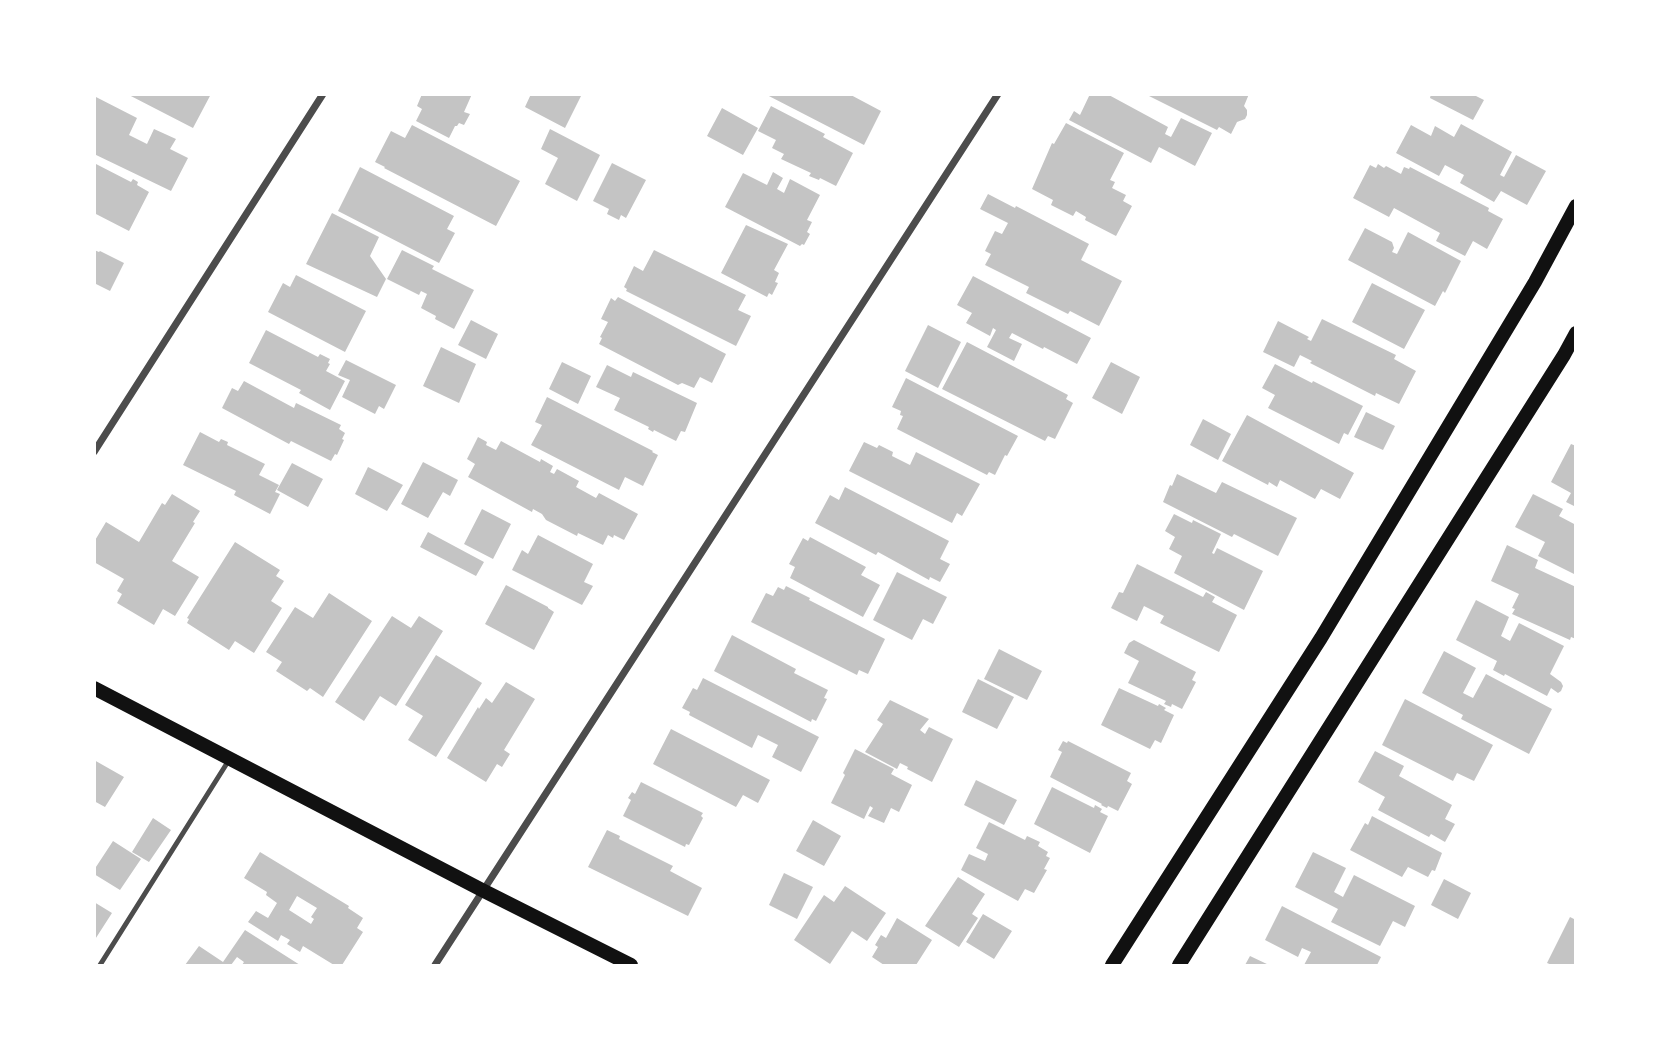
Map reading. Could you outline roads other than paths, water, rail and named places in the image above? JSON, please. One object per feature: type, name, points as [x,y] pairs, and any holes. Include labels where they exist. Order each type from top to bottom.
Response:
[{"type":"main road","points":[[1112,965],[1321,638],[1528,294],[1576,206]]},
{"type":"main road","points":[[1179,965],[1550,379],[1576,333]]},
{"type":"main road","points":[[94,688],[482,891],[631,965]]},
{"type":"street","points":[[94,452],[323,94]]},
{"type":"street","points":[[435,965],[998,94]]},
{"type":"lane","points":[[100,965],[230,759]]}]
